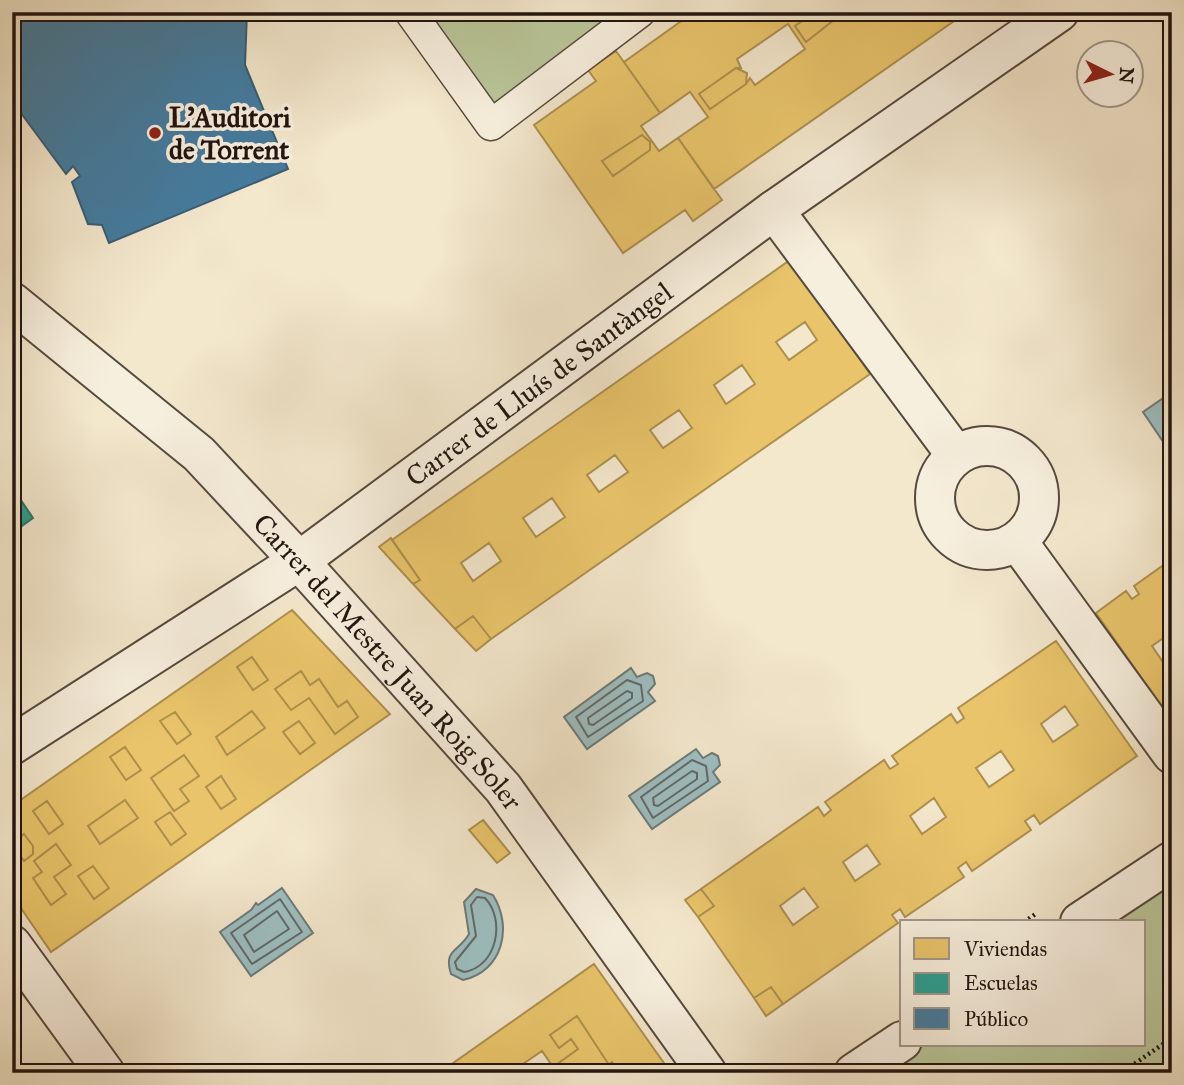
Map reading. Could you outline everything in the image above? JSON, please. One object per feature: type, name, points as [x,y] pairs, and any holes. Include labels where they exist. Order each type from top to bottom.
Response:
[{"type":"street","points":[[410,12],[491,125],[640,12]]},
{"type":"street","name":"Carrer de Lluís de Santàngel","points":[[12,745],[299,561],[775,210],[1059,12]]},
{"type":"street","points":[[775,210],[956,455]]},
{"type":"street","name":"Carrer del Mestre Juan Roig Soler","points":[[12,302],[199,454],[299,561],[503,788],[707,1073]]},
{"type":"street","points":[[982,445],[1009,450],[1030,467],[1040,493],[1036,521],[1018,542],[992,552],[965,547],[944,530],[934,504],[939,476],[956,455],[982,445]]},
{"type":"street","points":[[1018,542],[1172,754]]},
{"type":"street","points":[[1083,920],[1172,861]]},
{"type":"street","points":[[12,946],[106,1073]]},
{"type":"street","points":[[854,1073],[900,1042]]},
{"type":"path","points":[[1121,1073],[1172,1038]]},
{"type":"green space","points":[[415,12],[620,12],[487,113]]},
{"type":"green space","points":[[1172,853],[1172,1073],[856,1073],[900,1046],[1146,1046],[1146,920],[1076,920]]},
{"type":"water","points":[[1172,392],[1172,433],[1162,440],[1143,412]]},
{"type":"water","points":[[631,668],[637,677],[647,673],[653,676],[655,684],[648,692],[655,701],[587,749],[564,717]]},
{"type":"water","points":[[696,749],[703,758],[712,753],[718,756],[720,765],[713,772],[720,782],[652,829],[629,796]]},
{"type":"water","points":[[282,888],[313,933],[251,976],[220,932],[251,910],[256,903],[258,905]]},
{"type":"water","points":[[476,889],[493,895],[499,907],[503,934],[495,958],[477,975],[463,980],[451,974],[449,960],[453,951],[469,934],[464,902]]},
{"type":"building: Viviendas","points":[[694,12],[815,12],[795,26],[806,42],[844,12],[852,18],[859,12],[967,12],[714,189],[678,138],[708,117],[690,92],[660,113],[624,62]],"holes":[[[788,24],[805,49],[755,85],[750,78],[746,84],[710,109],[699,94],[736,68],[741,68],[737,59]]]},
{"type":"building: Viviendas","points":[[815,12],[844,12],[806,42],[795,26]]},
{"type":"building: Viviendas","points":[[616,51],[660,113],[641,126],[659,151],[678,138],[722,200],[693,221],[685,210],[623,253],[534,125],[596,81],[588,70]],"holes":[[[642,135],[650,142],[650,150],[613,176],[602,161]]]},
{"type":"building: Viviendas","points":[[736,68],[747,73],[746,84],[710,109],[699,94]]},
{"type":"building: Viviendas","points":[[642,135],[650,142],[650,150],[613,176],[602,161]]},
{"type":"building: Viviendas","points":[[790,260],[870,374],[491,639],[473,616],[455,629],[413,584],[420,580],[392,540]],"holes":[[[805,322],[817,340],[789,360],[776,342]],[[742,365],[755,384],[726,404],[714,385]],[[679,410],[692,428],[663,448],[650,430]],[[615,455],[628,472],[599,492],[587,475]],[[552,498],[565,517],[536,537],[523,518]],[[489,543],[501,561],[473,581],[461,563]]]},
{"type":"building: Viviendas","points":[[391,538],[420,580],[413,584],[379,547]]},
{"type":"building: Viviendas","points":[[1172,559],[1172,632],[1152,646],[1165,665],[1172,660],[1172,721],[1096,613],[1126,591],[1132,599],[1139,594],[1134,586]]},
{"type":"building: Viviendas","points":[[292,610],[390,714],[51,952],[12,895],[12,844],[24,861],[33,854],[33,846],[24,834],[12,842],[12,806]],"holes":[[[252,657],[268,680],[253,690],[237,667]],[[301,671],[310,685],[319,679],[338,707],[347,701],[358,717],[335,734],[309,698],[291,710],[275,689]],[[252,711],[265,728],[227,755],[216,737]],[[175,712],[191,734],[177,744],[160,721]],[[299,721],[315,743],[300,754],[283,732]],[[125,747],[141,770],[126,780],[110,757]],[[184,755],[199,776],[180,789],[189,801],[174,811],[151,778]],[[221,776],[236,799],[221,809],[206,787]],[[125,800],[138,818],[100,844],[88,826]],[[47,801],[63,824],[49,834],[33,811]],[[170,812],[186,834],[171,845],[155,822]],[[56,844],[71,865],[54,877],[66,894],[51,905],[33,878],[42,872],[34,861]],[[93,866],[109,888],[94,899],[78,876]]]},
{"type":"building: Viviendas","points":[[473,616],[491,639],[476,651],[455,629]]},
{"type":"building: Viviendas","points":[[1056,641],[1137,756],[1040,824],[1034,815],[1025,821],[1031,830],[972,871],[966,862],[958,868],[964,877],[905,917],[900,909],[892,915],[898,923],[783,1004],[771,987],[754,998],[698,917],[714,906],[701,889],[818,807],[824,816],[831,810],[825,802],[884,760],[890,769],[898,764],[892,756],[951,714],[957,723],[964,718],[958,708]],"holes":[[[1065,706],[1078,725],[1053,742],[1041,724]],[[1001,751],[1014,770],[989,787],[976,768]],[[934,798],[946,817],[922,834],[910,816]],[[867,845],[880,864],[855,881],[843,862]],[[804,888],[818,907],[793,925],[780,906]]]},
{"type":"building: Viviendas","points":[[252,657],[268,680],[253,690],[237,667]]},
{"type":"building: Viviendas","points":[[301,671],[310,685],[319,679],[338,707],[347,701],[358,717],[335,734],[309,698],[291,710],[275,689]]},
{"type":"building: Viviendas","points":[[252,711],[265,728],[227,755],[216,737]]},
{"type":"building: Viviendas","points":[[175,712],[191,734],[177,744],[160,721]]},
{"type":"building: Viviendas","points":[[299,721],[315,743],[300,754],[283,732]]},
{"type":"building: Viviendas","points":[[125,747],[141,770],[126,780],[110,757]]},
{"type":"building: Viviendas","points":[[184,755],[199,776],[180,789],[189,801],[174,811],[151,778]]},
{"type":"building: Viviendas","points":[[221,776],[236,799],[221,809],[206,787]]},
{"type":"building: Viviendas","points":[[125,800],[138,818],[100,844],[88,826]]},
{"type":"building: Viviendas","points":[[47,801],[63,824],[49,834],[33,811]]},
{"type":"building: Viviendas","points":[[170,812],[186,834],[171,845],[155,822]]},
{"type":"building: Viviendas","points":[[483,820],[510,853],[497,863],[469,830]]},
{"type":"building: Viviendas","points":[[24,834],[33,846],[33,854],[24,861],[12,844]]},
{"type":"building: Viviendas","points":[[56,844],[71,865],[54,877],[66,894],[51,905],[33,878],[42,872],[34,861]]},
{"type":"building: Viviendas","points":[[93,866],[109,888],[94,899],[78,876]]},
{"type":"building: Viviendas","points":[[701,889],[714,906],[698,917],[685,900]]},
{"type":"building: Viviendas","points":[[594,964],[671,1073],[620,1073],[612,1062],[609,1065],[577,1016],[550,1035],[559,1048],[571,1039],[578,1049],[553,1067],[542,1051],[523,1064],[528,1071],[526,1073],[439,1073]]},
{"type":"building: Viviendas","points":[[771,987],[783,1004],[766,1016],[754,998]]},
{"type":"building: Viviendas","points":[[577,1016],[609,1065],[612,1062],[620,1073],[557,1073],[553,1067],[578,1049],[571,1039],[559,1048],[550,1035]]},
{"type":"building: Escuelas","points":[[12,487],[33,518],[12,533]]},
{"type":"building: Público","name":"L'Auditori de Torrent","points":[[12,12],[247,12],[245,65],[288,169],[109,243],[102,225],[88,224],[72,182],[80,176],[73,166],[66,174],[12,101]]},
{"type":"place","name":"L'Auditori de Torrent","points":[[155,133]]}]
